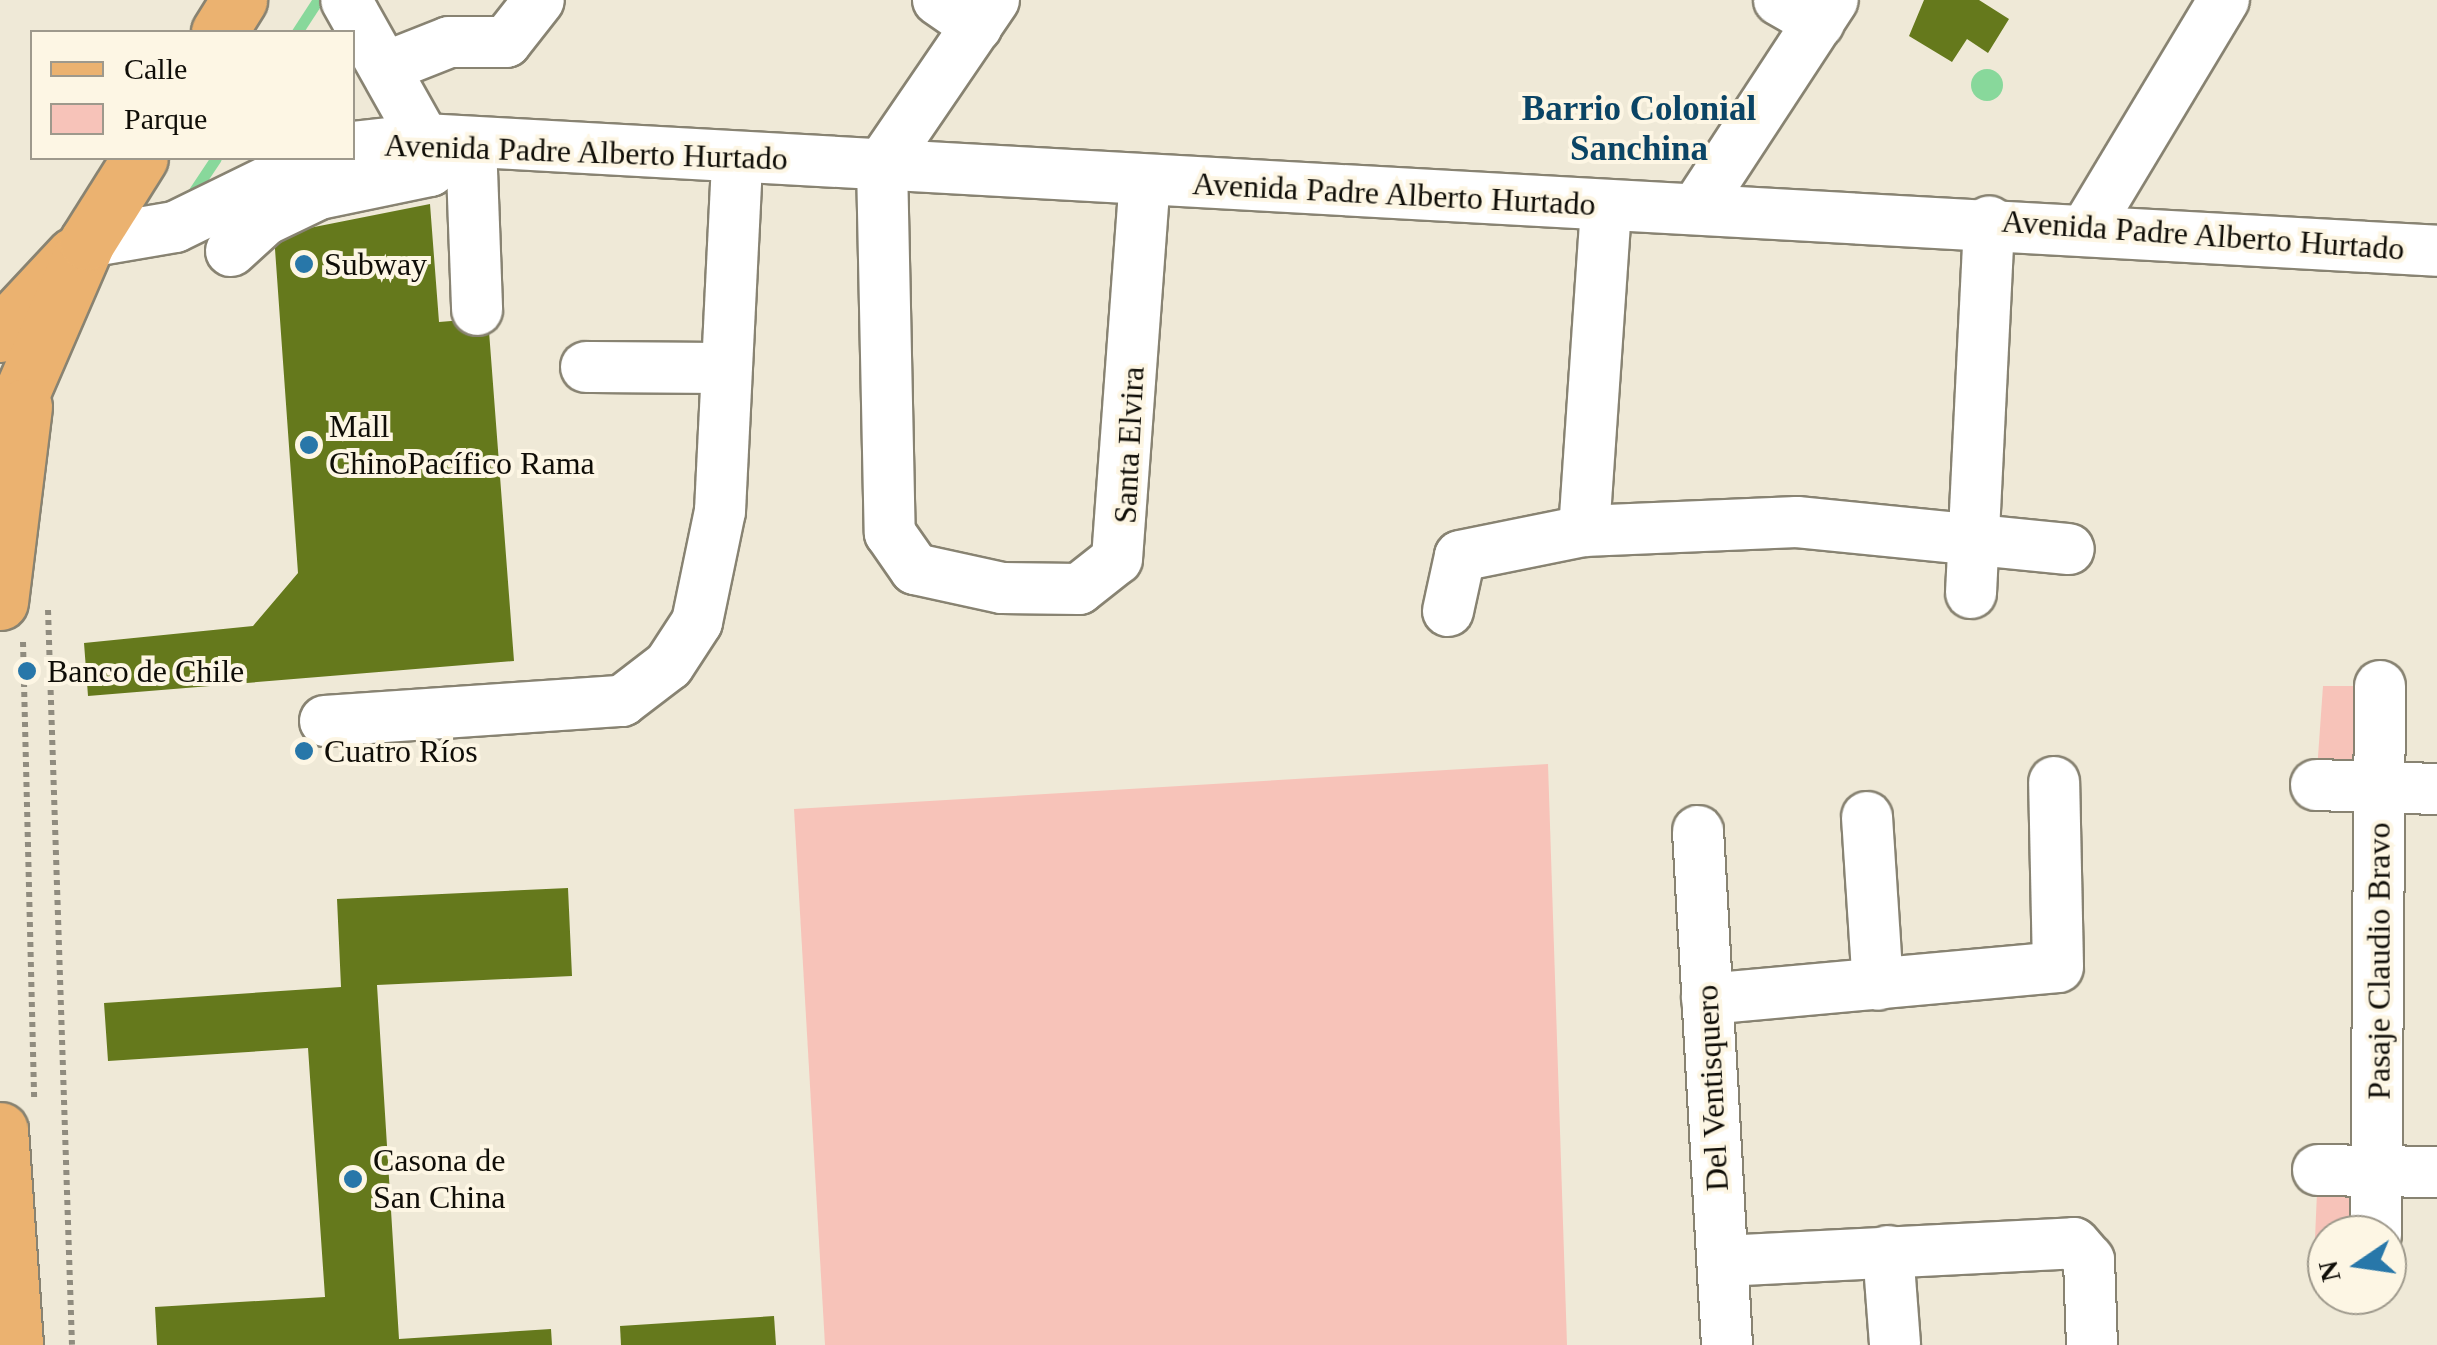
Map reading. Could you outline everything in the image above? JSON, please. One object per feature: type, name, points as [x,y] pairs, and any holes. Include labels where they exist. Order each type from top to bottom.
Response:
[{"type":"main road","points":[[220,30],[239,0]]},
{"type":"main road","points":[[23,615],[13,420],[87,242],[139,160]]},
{"type":"main road","points":[[0,334],[87,242]]},
{"type":"main road","points":[[15,1345],[17,1121]]},
{"type":"street","points":[[346,0],[386,67],[445,140],[464,308]]},
{"type":"street","points":[[386,67],[449,42],[506,42],[539,0]]},
{"type":"street","points":[[2088,226],[2224,0]]},
{"type":"street","points":[[1698,206],[1810,8]]},
{"type":"street","points":[[882,164],[970,9]]},
{"type":"street","points":[[231,251],[265,220],[319,194],[422,179],[445,140]]},
{"type":"street","name":"Avenida Padre Alberto Hurtado","points":[[355,147],[445,140],[1606,206],[1698,206],[2088,226],[2437,251]]},
{"type":"street","points":[[326,721],[622,701],[669,664],[697,622],[720,511],[738,159]]},
{"type":"street","points":[[87,242],[175,227],[312,160]]},
{"type":"street","name":"Santa Elvira","points":[[882,164],[890,532],[915,569],[1002,588],[1079,589],[1117,559],[1144,180]]},
{"type":"street","points":[[1584,531],[1606,206]]},
{"type":"street","points":[[1971,592],[1989,221]]},
{"type":"street","points":[[586,366],[726,368]]},
{"type":"street","points":[[1448,611],[1460,556],[1584,531],[1797,522],[1974,534],[2068,549]]},
{"type":"street","name":"Pasaje Claudio Bravo","points":[[2377,1215],[2380,686]]},
{"type":"street","points":[[1707,998],[2058,968],[2054,782]]},
{"type":"street","points":[[2316,785],[2437,789]]},
{"type":"street","points":[[1867,817],[1878,986]]},
{"type":"street","name":"Del Ventisquero","points":[[1698,831],[1727,1345]]},
{"type":"street","points":[[2318,1170],[2437,1172]]},
{"type":"street","points":[[1723,1261],[2074,1243],[2088,1260],[2092,1345]]},
{"type":"street","points":[[1888,1250],[1895,1345]]},
{"type":"path","points":[[17,1121],[23,615]]},
{"type":"path","points":[[23,615],[72,1345]]},
{"type":"green space","points":[[2323,686],[2380,686],[2380,787],[2316,785]]},
{"type":"green space","points":[[1548,764],[1567,1345],[825,1345],[794,809]]},
{"type":"green space","points":[[2318,1170],[2378,1171],[2377,1215],[2316,1215]]},
{"type":"shaded area","points":[[1987,69],[1998,74],[2003,85],[1998,96],[1987,101],[1976,96],[1971,85],[1976,74]]},
{"type":"building","points":[[1924,0],[1979,0],[2009,19],[1988,53],[1967,39],[1952,62],[1909,36]]},
{"type":"building","points":[[430,204],[439,322],[488,318],[514,661],[88,696],[84,643],[253,626],[298,573],[274,235]]},
{"type":"building","name":"Casona de San China","points":[[568,888],[572,976],[377,985],[399,1339],[551,1329],[552,1345],[157,1345],[155,1307],[325,1297],[308,1048],[108,1061],[104,1003],[341,987],[337,899]]},
{"type":"building","points":[[774,1316],[776,1345],[621,1345],[620,1326]]},
{"type":"waterway","points":[[298,30],[318,0]]},
{"type":"waterway","points":[[188,200],[215,160]]},
{"type":"place","name":"Subway","points":[[304,264]]},
{"type":"place","name":"Mall ChinoPacífico Rama","points":[[309,445]]},
{"type":"place","name":"Banco de Chile","points":[[27,671]]},
{"type":"place","name":"Cuatro Ríos","points":[[304,751]]},
{"type":"place","name":"Casona de San China","points":[[353,1179]]},
{"type":"district","name":"Barrio Colonial Sanchina","points":[[1639,129]]}]
